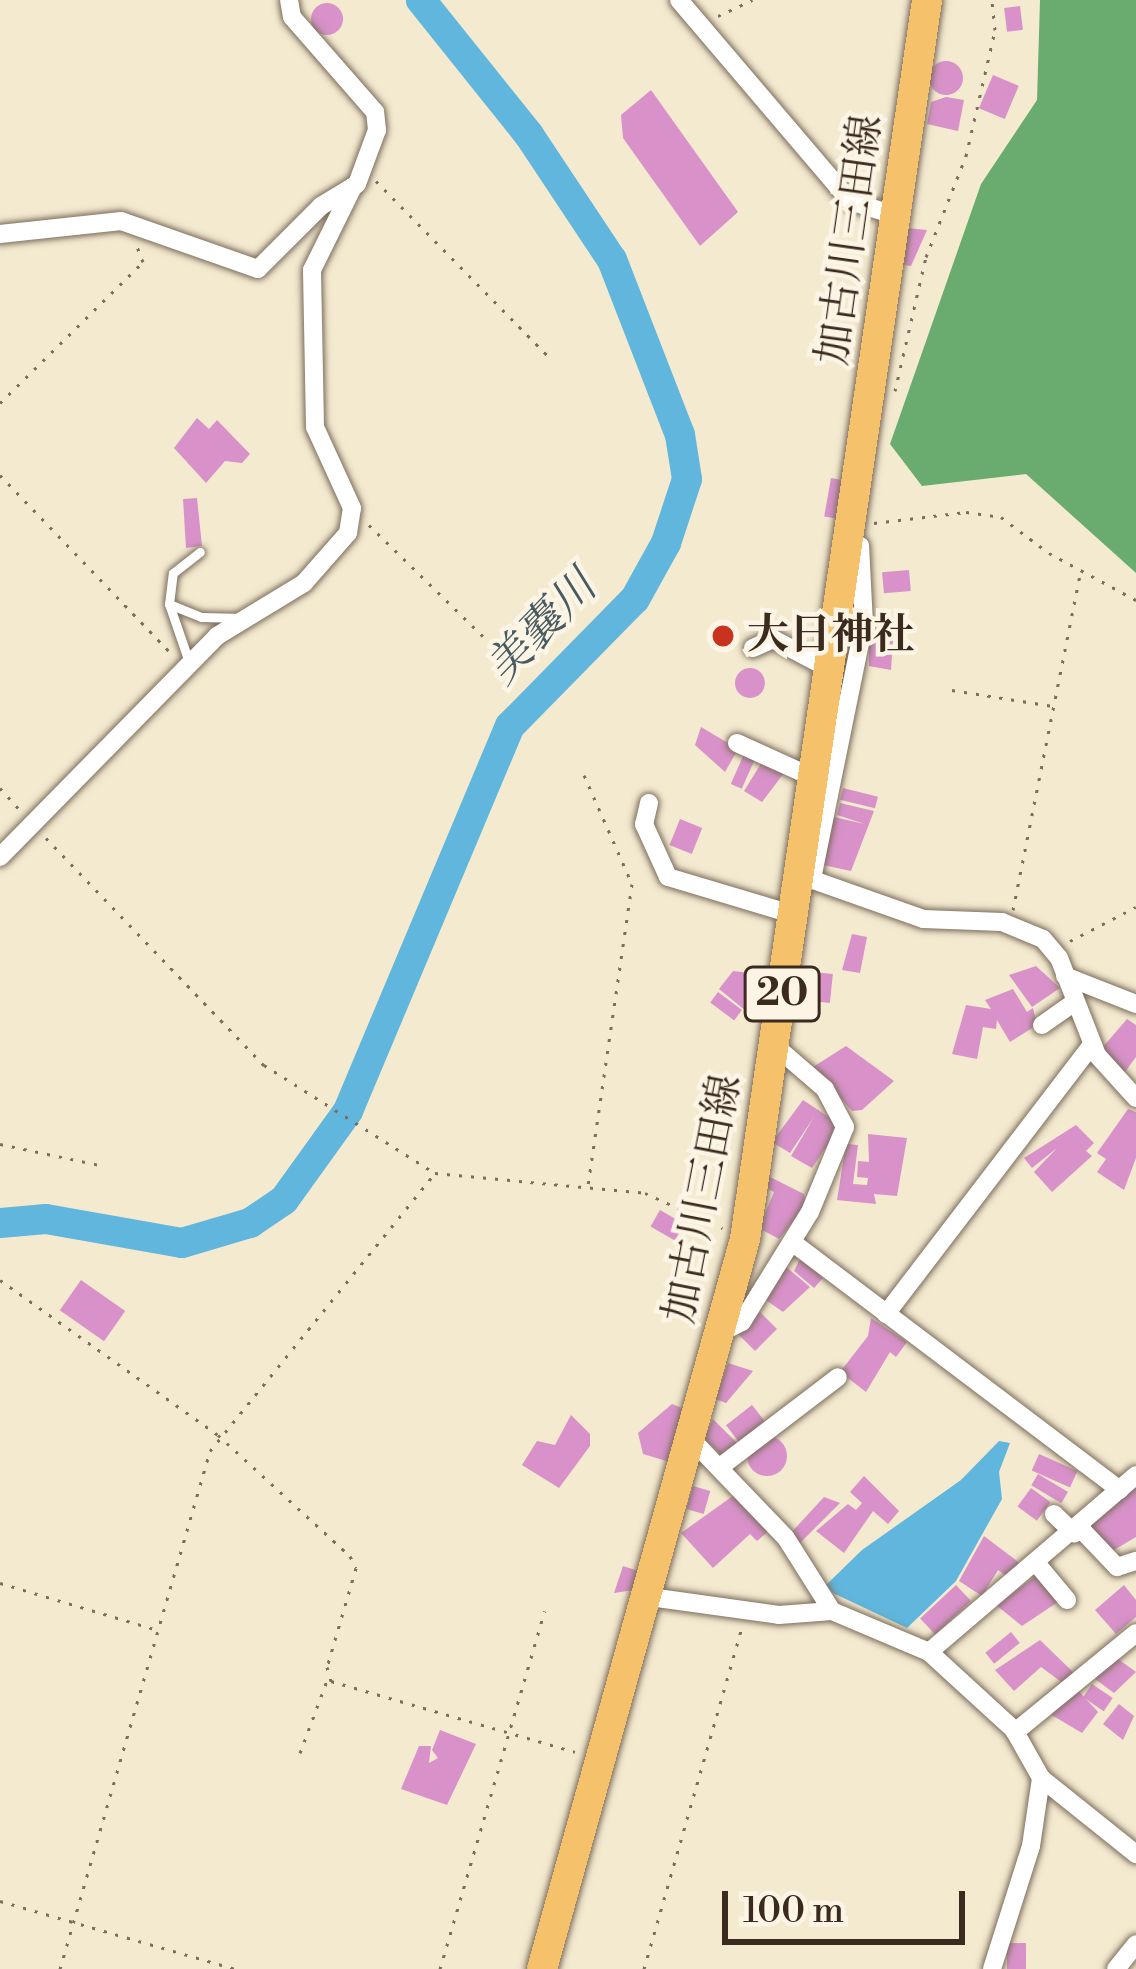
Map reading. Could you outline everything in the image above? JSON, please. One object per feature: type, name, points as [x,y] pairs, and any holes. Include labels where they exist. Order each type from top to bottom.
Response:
[{"type":"main road","name":"加古川三田線","points":[[542,1969],[650,1598],[745,1239],[795,915],[805,877],[812,777],[927,0]]},
{"type":"street","points":[[0,857],[244,620],[331,560],[353,514],[315,427],[312,270],[358,179],[375,112],[292,16],[290,0]]},
{"type":"street","points":[[679,0],[850,202],[897,216]]},
{"type":"street","points":[[0,234],[105,221],[258,269],[292,231],[358,179]]},
{"type":"street","points":[[847,533],[860,546],[864,624],[805,877],[923,919],[1010,923],[1054,951],[1092,1045],[1136,1098]]},
{"type":"street","points":[[753,649],[773,639],[828,668]]},
{"type":"street","points":[[737,743],[812,777]]},
{"type":"street","points":[[649,803],[644,824],[668,877],[795,915]]},
{"type":"street","points":[[1065,976],[1136,1004]]},
{"type":"street","points":[[1042,1025],[1073,1003]]},
{"type":"street","points":[[724,1331],[742,1322],[791,1242],[845,1127],[825,1089],[774,1045]]},
{"type":"street","points":[[886,1315],[1092,1045]]},
{"type":"street","points":[[791,1242],[1120,1490]]},
{"type":"street","points":[[721,1467],[838,1377]]},
{"type":"street","points":[[693,1441],[786,1538],[832,1611]]},
{"type":"street","points":[[929,1652],[1077,1531],[1136,1475]]},
{"type":"street","points":[[1054,1514],[1117,1567],[1126,1571],[1136,1561]]},
{"type":"street","points":[[1036,1564],[1067,1600]]},
{"type":"street","points":[[650,1598],[832,1611],[929,1652],[1015,1732],[1041,1778],[1136,1854]]},
{"type":"street","points":[[1015,1732],[1136,1633]]},
{"type":"street","points":[[992,1969],[1030,1846],[1041,1778]]},
{"type":"street","points":[[1116,1969],[1136,1944]]},
{"type":"lane","points":[[191,668],[169,604],[172,573],[200,551]]},
{"type":"lane","points":[[169,604],[201,617],[244,620]]},
{"type":"path","points":[[700,24],[752,0]]},
{"type":"path","points":[[892,401],[926,257],[966,157],[995,30],[992,0]]},
{"type":"path","points":[[358,179],[547,355]]},
{"type":"path","points":[[0,403],[143,262],[143,250],[105,221]]},
{"type":"path","points":[[0,475],[191,668]]},
{"type":"path","points":[[847,533],[985,513],[1136,600]]},
{"type":"path","points":[[353,514],[496,650]]},
{"type":"path","points":[[1010,923],[1082,571]]},
{"type":"path","points":[[952,690],[1054,706]]},
{"type":"path","points":[[584,775],[632,884],[587,1186]]},
{"type":"path","points":[[0,788],[264,1065],[371,1135],[435,1173],[645,1193],[745,1239]]},
{"type":"path","points":[[1054,951],[1136,907]]},
{"type":"path","points":[[0,1144],[104,1166]]},
{"type":"path","points":[[60,1969],[218,1435],[435,1173]]},
{"type":"path","points":[[0,1280],[218,1435],[350,1556],[356,1568],[329,1675],[300,1753]]},
{"type":"path","points":[[0,1582],[158,1630]]},
{"type":"path","points":[[644,1969],[747,1608]]},
{"type":"path","points":[[440,1969],[544,1610]]},
{"type":"path","points":[[329,1675],[602,1760]]},
{"type":"path","points":[[0,1901],[235,1969]]},
{"type":"green space","points":[[1040,0],[1136,0],[1136,573],[1026,474],[922,486],[890,444],[981,184],[1037,100]]},
{"type":"water","points":[[999,1441],[1010,1443],[999,1472],[1002,1499],[956,1581],[907,1628],[833,1593],[826,1585],[862,1550],[961,1480]]},
{"type":"building","points":[[327,3],[338,8],[343,19],[338,30],[327,35],[316,30],[311,19],[316,8]]},
{"type":"building","points":[[1020,6],[1023,30],[1007,32],[1004,8]]},
{"type":"building","points":[[946,61],[958,66],[963,78],[958,90],[946,95],[934,90],[929,78],[934,66]]},
{"type":"building","points":[[993,75],[1019,86],[1005,119],[979,108]]},
{"type":"building","points":[[651,90],[738,212],[700,246],[623,138],[621,115]]},
{"type":"building","points":[[946,97],[964,100],[958,131],[927,124],[931,102]]},
{"type":"building","points":[[908,228],[927,230],[911,266],[903,265]]},
{"type":"building","points":[[197,418],[209,429],[217,420],[250,454],[242,463],[225,461],[206,483],[174,448]]},
{"type":"building","points":[[831,478],[848,481],[841,519],[824,516]]},
{"type":"building","points":[[197,498],[202,546],[186,548],[183,499]]},
{"type":"building","points":[[909,570],[911,591],[884,593],[882,572]]},
{"type":"building","points":[[722,622],[734,634],[722,646],[710,634]]},
{"type":"building","points":[[869,633],[893,637],[891,670],[869,666]]},
{"type":"building","points":[[750,668],[765,683],[750,698],[735,683]]},
{"type":"building","points":[[701,727],[738,749],[725,772],[695,745]]},
{"type":"building","points":[[745,752],[756,757],[742,789],[731,784]]},
{"type":"building","points":[[762,762],[784,773],[762,802],[744,791]]},
{"type":"building","points":[[843,788],[878,797],[875,808],[840,800]]},
{"type":"building","points":[[840,803],[874,811],[851,871],[823,865],[834,817],[865,824],[837,815]]},
{"type":"building","points":[[680,819],[702,828],[692,854],[670,845]]},
{"type":"building","points":[[852,934],[867,937],[860,973],[842,970]]},
{"type":"building","points":[[1036,966],[1060,988],[1032,1007],[1009,975]]},
{"type":"building","points":[[755,970],[775,973],[769,1012],[749,1009]]},
{"type":"building","points":[[733,971],[751,973],[746,1011],[719,989]]},
{"type":"building","points":[[813,972],[833,974],[830,1003],[810,1001]]},
{"type":"building","points":[[1013,989],[1027,1012],[1033,1008],[1037,1025],[1010,1042],[997,1020],[996,1029],[983,1027],[977,1059],[952,1054],[966,1005],[991,1009],[985,1000]]},
{"type":"building","points":[[718,992],[742,1010],[734,1020],[710,1002]]},
{"type":"building","points":[[1127,1019],[1136,1025],[1136,1057],[1125,1072],[1102,1048]]},
{"type":"building","points":[[846,1046],[894,1081],[862,1110],[852,1111],[813,1067]]},
{"type":"building","points":[[803,1100],[841,1125],[812,1168],[791,1156],[814,1117],[790,1153],[772,1142]]},
{"type":"building","points":[[1128,1109],[1136,1112],[1136,1158],[1124,1190],[1097,1172],[1106,1159],[1097,1153]]},
{"type":"building","points":[[1076,1125],[1094,1143],[1086,1151],[1092,1156],[1052,1192],[1034,1172],[1057,1148],[1032,1168],[1024,1158]]},
{"type":"building","points":[[868,1134],[907,1138],[897,1196],[874,1194],[876,1204],[837,1200],[846,1144],[858,1145],[853,1184],[867,1185],[868,1178],[857,1177],[858,1161],[869,1162]]},
{"type":"building","points":[[770,1177],[804,1194],[806,1205],[779,1239],[759,1228],[774,1192],[764,1187]]},
{"type":"building","points":[[660,1210],[684,1224],[675,1240],[650,1226]]},
{"type":"building","points":[[800,1259],[823,1278],[814,1288],[794,1271]]},
{"type":"building","points":[[785,1266],[810,1287],[783,1312],[763,1298]]},
{"type":"building","points":[[81,1280],[125,1311],[104,1341],[60,1310]]},
{"type":"building","points":[[760,1312],[777,1329],[755,1351],[738,1334]]},
{"type":"building","points":[[871,1318],[907,1342],[896,1357],[890,1352],[866,1392],[840,1372],[868,1336]]},
{"type":"building","points":[[728,1363],[753,1371],[726,1403],[715,1399]]},
{"type":"building","points":[[672,1404],[692,1412],[676,1432],[670,1462],[643,1454],[638,1433]]},
{"type":"building","points":[[752,1405],[766,1423],[740,1443],[726,1425]]},
{"type":"building","points":[[571,1415],[590,1434],[590,1446],[559,1488],[522,1465],[537,1441],[555,1445]]},
{"type":"building","points":[[713,1419],[738,1444],[724,1458],[704,1438]]},
{"type":"building","points":[[767,1436],[781,1442],[787,1456],[781,1470],[767,1476],[753,1470],[747,1456],[753,1442]]},
{"type":"building","points":[[1039,1454],[1077,1471],[1070,1488],[1032,1470]]},
{"type":"building","points":[[1038,1474],[1068,1492],[1061,1503],[1031,1485]]},
{"type":"building","points":[[864,1476],[899,1511],[888,1524],[873,1511],[844,1553],[816,1531],[848,1504],[856,1510],[862,1503],[850,1492]]},
{"type":"building","points":[[1136,1485],[1136,1537],[1114,1550],[1118,1556],[1086,1528]]},
{"type":"building","points":[[693,1486],[710,1491],[704,1514],[686,1509]]},
{"type":"building","points":[[1031,1488],[1050,1502],[1037,1521],[1017,1507]]},
{"type":"building","points":[[737,1493],[770,1530],[757,1541],[750,1534],[713,1568],[681,1533]]},
{"type":"building","points":[[824,1497],[840,1503],[799,1544],[789,1535]]},
{"type":"building","points":[[984,1536],[1021,1564],[1011,1579],[998,1570],[982,1596],[959,1581]]},
{"type":"building","points":[[623,1566],[645,1573],[640,1589],[614,1593]]},
{"type":"building","points":[[1039,1574],[1061,1600],[1022,1626],[996,1605]]},
{"type":"building","points":[[956,1585],[971,1601],[935,1635],[920,1618]]},
{"type":"building","points":[[1124,1585],[1136,1600],[1136,1617],[1116,1634],[1095,1610]]},
{"type":"building","points":[[1011,1632],[1020,1643],[994,1664],[985,1653]]},
{"type":"building","points":[[1040,1640],[1074,1673],[1064,1684],[1041,1667],[1014,1691],[995,1670]]},
{"type":"building","points":[[1114,1656],[1136,1672],[1114,1693],[1095,1679]]},
{"type":"building","points":[[1092,1684],[1113,1698],[1104,1711],[1083,1697]]},
{"type":"building","points":[[1076,1688],[1098,1712],[1082,1733],[1050,1714]]},
{"type":"building","points":[[1119,1704],[1134,1716],[1123,1740],[1103,1724]]},
{"type":"building","points":[[440,1730],[476,1744],[447,1805],[401,1789],[419,1746],[431,1746],[429,1763],[438,1758],[432,1750]]},
{"type":"building","points":[[1007,1943],[1026,1943],[1026,1969],[1007,1969]]},
{"type":"waterway","name":"美嚢川","points":[[0,1223],[46,1219],[182,1243],[250,1223],[284,1200],[348,1111],[510,726],[635,599],[666,543],[687,479],[680,435],[612,260],[529,135],[421,0]]},
{"type":"place","name":"大日神社","points":[[723,636]]}]
